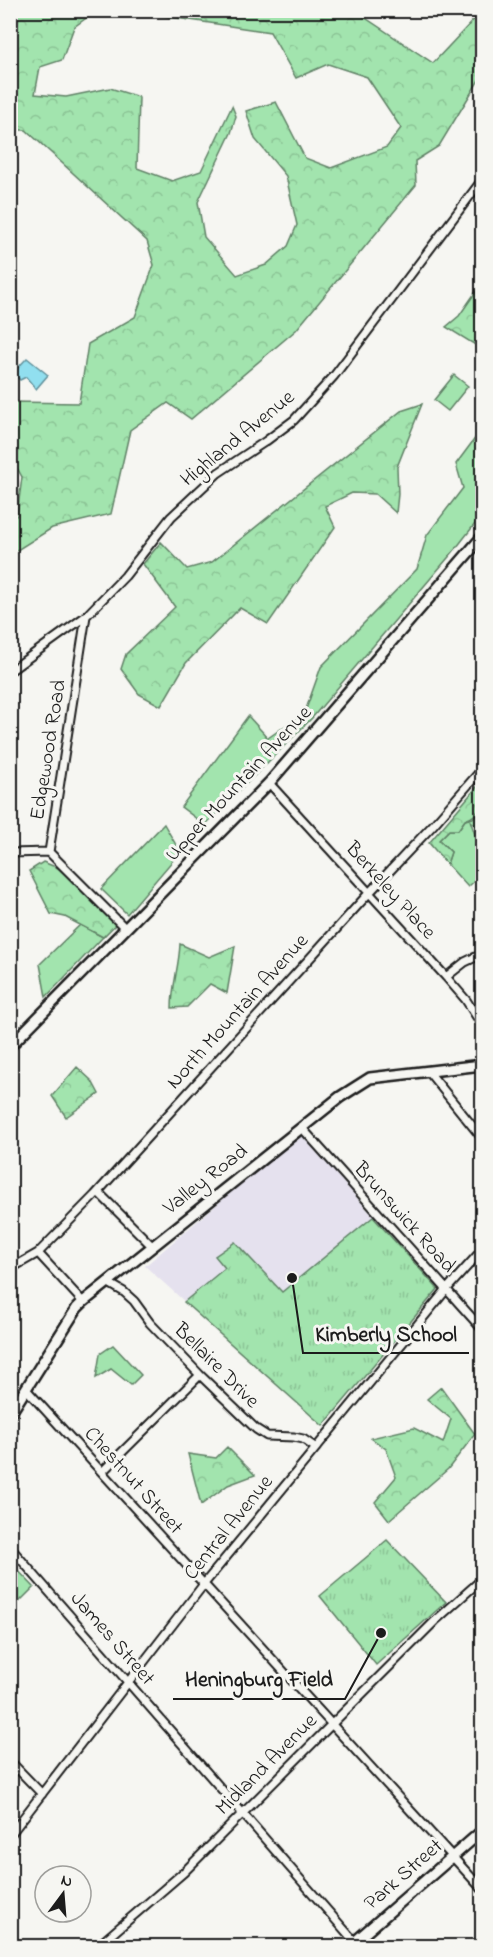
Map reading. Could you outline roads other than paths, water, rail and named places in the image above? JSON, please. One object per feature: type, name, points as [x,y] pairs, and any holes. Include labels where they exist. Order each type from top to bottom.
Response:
[{"type":"street","name":"Highland Avenue","points":[[10,671],[86,616],[125,576],[171,517],[218,473],[294,420],[334,376],[483,180]]},
{"type":"street","name":"Upper Mountain Avenue","points":[[10,1046],[269,783],[483,537]]},
{"type":"street","name":"Edgewood Road","points":[[86,616],[49,852],[126,929]]},
{"type":"street","name":"North Mountain Avenue","points":[[10,1269],[38,1253],[98,1192],[483,769]]},
{"type":"street","name":"Berkeley Place","points":[[269,783],[446,977],[483,1025]]},
{"type":"street","points":[[10,853],[49,852]]},
{"type":"street","points":[[446,977],[465,962],[483,954]]},
{"type":"street","name":"Valley Road","points":[[10,1414],[83,1302],[340,1097],[370,1078],[483,1065]]},
{"type":"street","points":[[428,1071],[483,1138]]},
{"type":"street","name":"Brunswick Road","points":[[302,1128],[483,1329]]},
{"type":"street","points":[[98,1192],[152,1246]]},
{"type":"street","name":"Central Avenue","points":[[10,1835],[204,1584],[446,1290],[483,1250]]},
{"type":"street","points":[[38,1253],[83,1302]]},
{"type":"street","name":"Bellaire Drive","points":[[107,1282],[134,1301],[150,1323],[256,1429],[267,1436],[303,1439],[316,1449]]},
{"type":"street","points":[[102,1472],[200,1375]]},
{"type":"street","name":"Chestnut Street","points":[[26,1389],[483,1889]]},
{"type":"street","name":"James Street","points":[[10,1547],[243,1813],[352,1944]]},
{"type":"street","name":"Midland Avenue","points":[[98,1947],[184,1872],[435,1621],[483,1579]]},
{"type":"street","points":[[10,1761],[42,1794]]},
{"type":"street","name":"Park Street","points":[[352,1944],[483,1831]]},
{"type":"water","points":[[27,358],[48,375],[36,389],[26,377],[20,380],[13,373]]},
{"type":"place","name":"Kimberly School","points":[[292,1278]]},
{"type":"place","name":"Heningburg Field","points":[[381,1633]]}]
